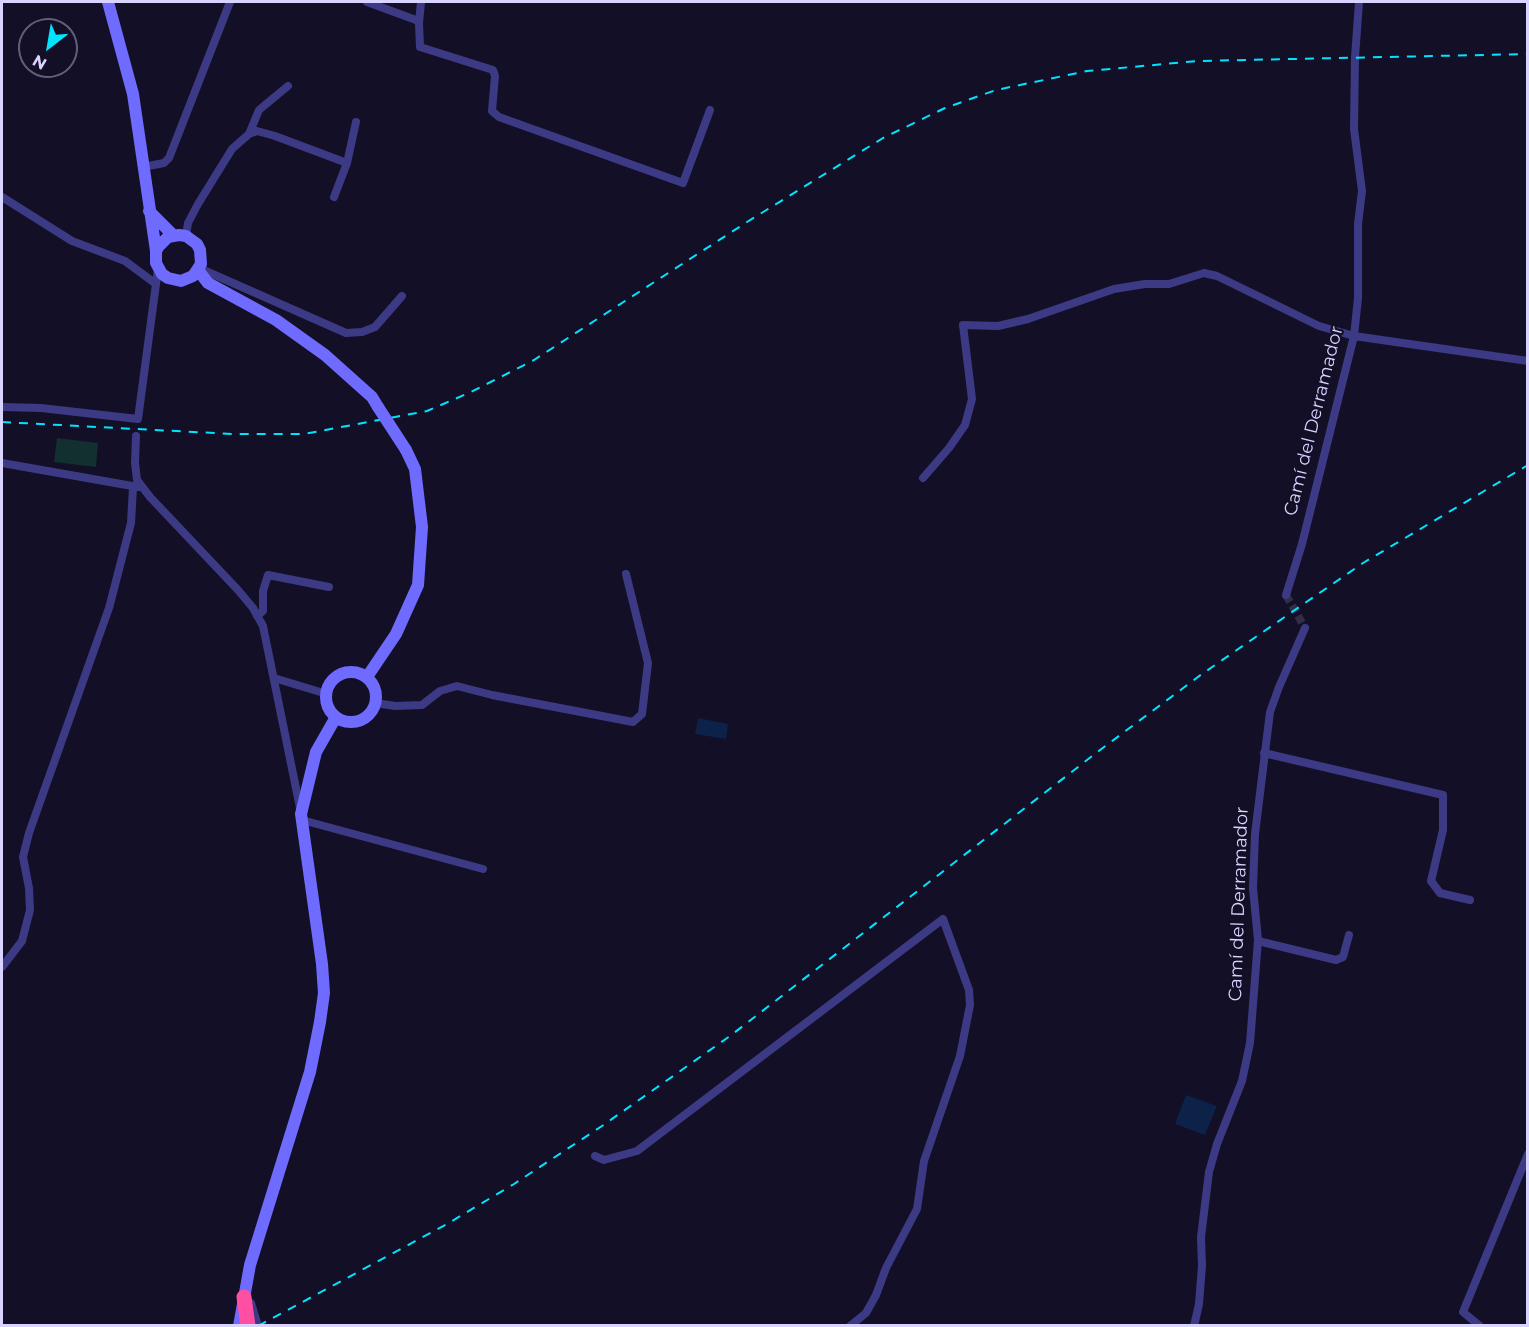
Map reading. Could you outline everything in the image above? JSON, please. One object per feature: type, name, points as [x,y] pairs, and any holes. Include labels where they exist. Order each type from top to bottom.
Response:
[{"type":"highway","points":[[245,1291],[248,1326]]},
{"type":"street","points":[[2,407],[42,408],[138,419],[158,269],[133,94],[108,2]]},
{"type":"street","points":[[143,167],[164,163],[169,158],[230,2]]},
{"type":"street","points":[[367,2],[419,23]]},
{"type":"street","points":[[421,2],[420,47],[493,70],[495,76],[492,111],[499,117],[683,183],[710,110]]},
{"type":"street","name":"Camí del Derramador","points":[[1286,595],[1302,544],[1354,336],[1358,298],[1358,224],[1362,190],[1354,129],[1355,57],[1359,2]]},
{"type":"street","points":[[249,134],[259,110],[288,86]]},
{"type":"street","points":[[334,197],[347,163],[356,122]]},
{"type":"street","points":[[156,251],[163,241],[179,236],[232,150],[249,134],[257,131],[275,136],[347,163]]},
{"type":"street","points":[[2,196],[72,241],[125,261],[156,284]]},
{"type":"street","points":[[149,211],[179,236],[192,239],[200,250],[198,269],[193,276],[181,281]]},
{"type":"street","points":[[158,269],[168,278],[201,287],[272,324],[287,329]]},
{"type":"street","points":[[198,269],[346,333],[362,332],[375,327],[402,296]]},
{"type":"street","points":[[198,269],[203,279],[213,286],[276,320],[324,355],[372,397],[406,450],[415,469],[422,527],[418,585],[396,634],[367,677]]},
{"type":"street","points":[[923,478],[965,425],[972,399],[963,325],[998,326],[1028,319],[1114,289],[1145,284],[1169,284],[1203,273],[1218,276],[1319,326],[1354,336],[1527,362]]},
{"type":"street","points":[[136,436],[137,480],[238,590],[263,626],[302,817],[322,964],[324,993],[310,1072],[250,1265],[239,1326]]},
{"type":"street","points":[[2,464],[144,489]]},
{"type":"street","points":[[2,967],[22,941],[30,910],[29,888],[23,857],[29,833],[109,609],[131,523],[133,487]]},
{"type":"street","points":[[375,703],[395,706],[422,705],[440,691],[457,686],[492,695],[633,722],[642,714],[648,663],[626,574]]},
{"type":"street","points":[[257,616],[263,612],[263,591],[268,575],[329,587]]},
{"type":"street","name":"Camí del Derramador","points":[[1194,1326],[1199,1304],[1202,1266],[1201,1237],[1209,1172],[1217,1144],[1242,1081],[1250,1043],[1258,941],[1253,888],[1255,834],[1270,712],[1305,628]]},
{"type":"street","points":[[353,672],[367,677],[376,692],[375,703],[368,715],[361,720],[344,720],[336,717],[327,703],[327,694],[333,681],[339,676],[353,672]]},
{"type":"street","points":[[274,678],[327,694]]},
{"type":"street","points":[[302,817],[316,752],[336,717]]},
{"type":"street","points":[[1264,753],[1443,795],[1443,830],[1431,881],[1440,893],[1470,900]]},
{"type":"street","points":[[302,817],[483,869]]},
{"type":"street","points":[[595,1156],[604,1160],[638,1151],[943,919],[969,990],[970,1005],[960,1056],[924,1161],[917,1209],[886,1268],[876,1295],[866,1312],[850,1326]]},
{"type":"street","points":[[1258,941],[1336,960],[1343,957],[1348,935]]},
{"type":"street","points":[[1480,1326],[1463,1312],[1527,1154]]},
{"type":"street","points":[[245,1291],[258,1326]]},
{"type":"green space","points":[[57,438],[98,443],[96,467],[54,462]]},
{"type":"water","points":[[698,718],[728,724],[726,739],[695,734]]},
{"type":"water","points":[[1186,1095],[1217,1106],[1205,1135],[1175,1124]]},
{"type":"tunnel","points":[[1286,595],[1305,628]]},
{"type":"railway","points":[[2,422],[233,434],[304,434],[427,411],[534,360],[747,222],[883,138],[945,108],[996,90],[1087,71],[1198,61],[1528,54]]},
{"type":"railway","points":[[258,1326],[447,1224],[514,1184],[602,1126],[730,1036],[1202,674],[1363,563],[1528,465]]}]
